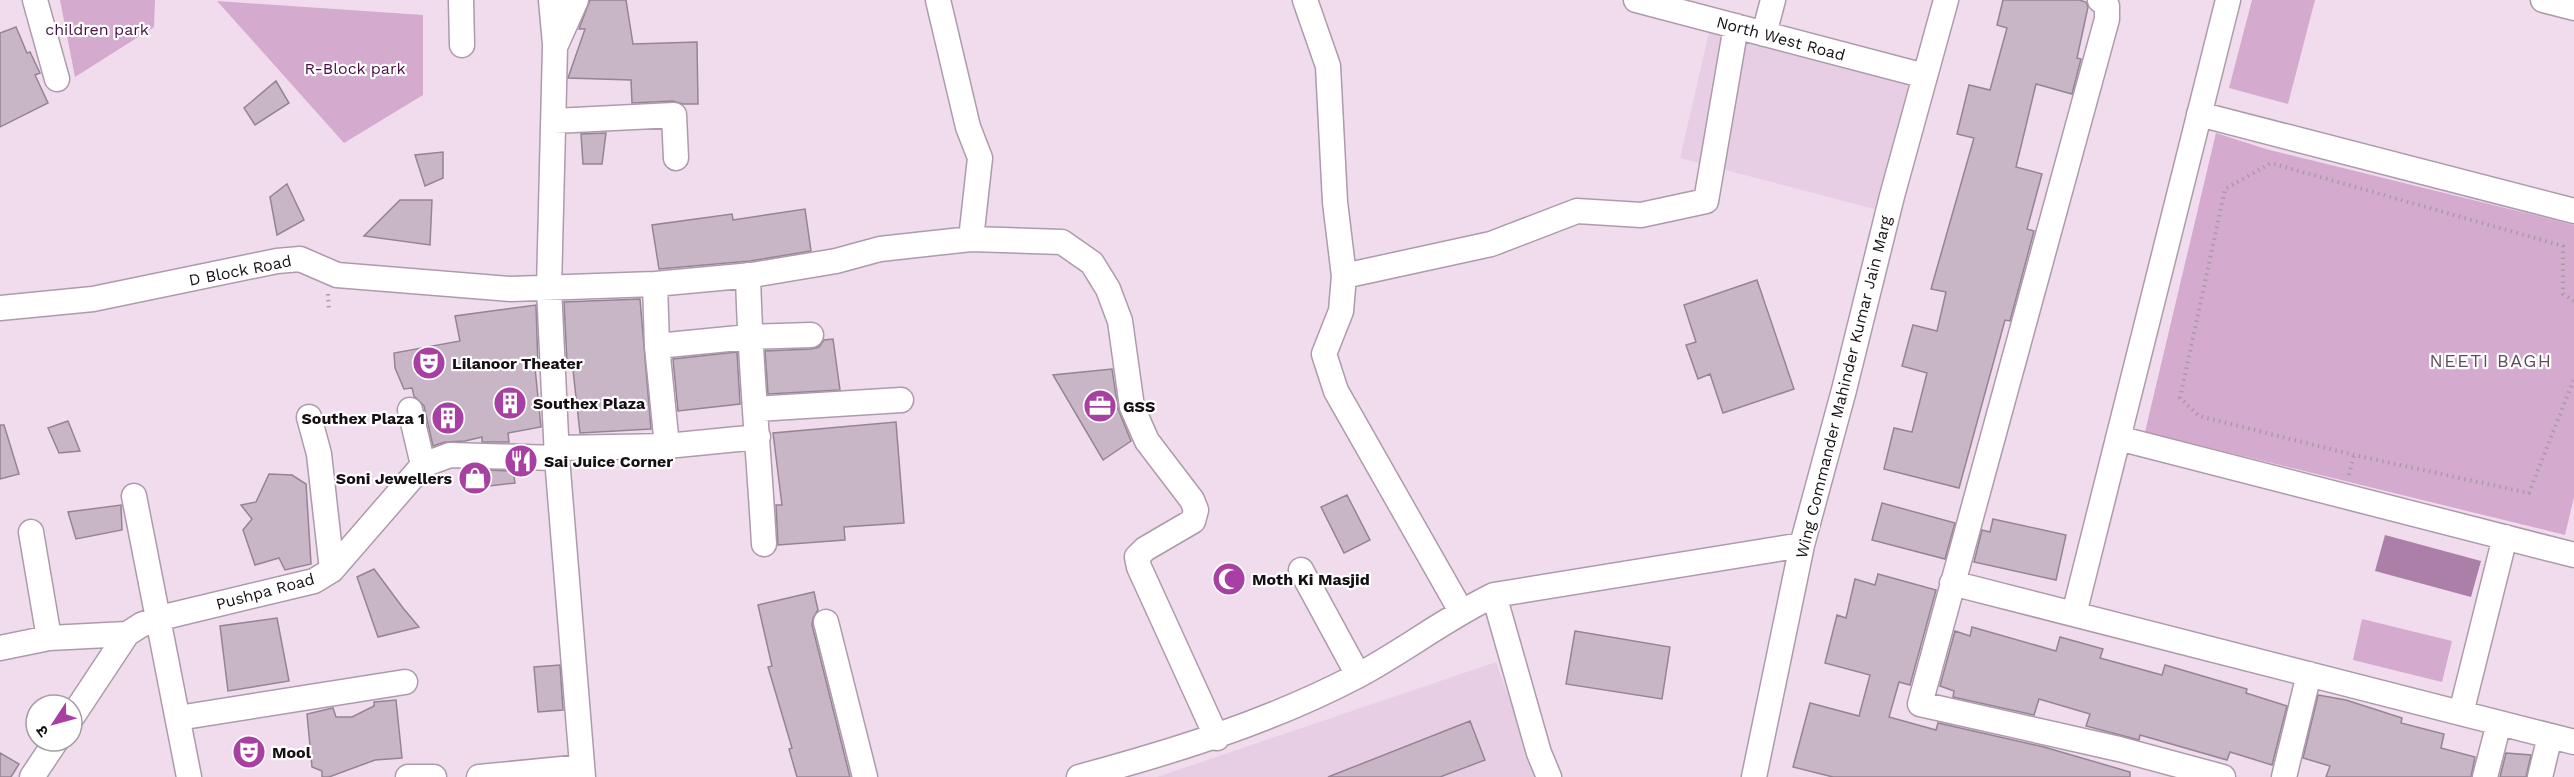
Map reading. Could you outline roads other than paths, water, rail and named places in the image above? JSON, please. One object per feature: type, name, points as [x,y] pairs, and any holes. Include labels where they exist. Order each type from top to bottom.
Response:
[{"type":"street","points":[[35,0],[57,79]]},
{"type":"street","points":[[461,0],[462,45]]},
{"type":"street","points":[[479,777],[582,772],[557,453],[549,288],[555,47],[551,0]]},
{"type":"street","points":[[555,47],[576,0]]},
{"type":"street","points":[[938,0],[968,127],[980,158],[971,239]]},
{"type":"street","points":[[1305,0],[1328,66],[1335,202],[1344,276],[1341,311],[1324,354],[1327,366],[1336,391],[1461,611]]},
{"type":"street","name":"North West Road","points":[[1636,0],[1925,76]]},
{"type":"street","points":[[1764,34],[1773,0]]},
{"type":"street","name":"Wing Commander Mahinder Kumar Jain Marg","points":[[1754,777],[1802,545],[1844,390],[1892,196],[1946,0]]},
{"type":"street","points":[[2100,0],[2107,6],[2107,19],[2074,134],[2036,286],[1920,704],[2119,749],[2223,777]]},
{"type":"street","points":[[2074,614],[2228,0]]},
{"type":"street","points":[[2543,0],[2574,8]]},
{"type":"street","points":[[1344,276],[1491,244],[1577,211],[1641,215],[1706,201],[1736,26]]},
{"type":"street","points":[[2199,114],[2574,211]]},
{"type":"street","points":[[554,121],[674,115],[676,158]]},
{"type":"street","name":"D Block Road","points":[[0,308],[93,299],[277,261],[300,259],[337,275],[511,290],[655,284],[748,276],[836,261],[880,249],[971,239],[1062,242],[1092,263],[1115,304],[1120,321],[1132,407],[1147,441],[1192,500],[1196,510],[1193,521],[1145,549],[1137,557],[1139,567],[1216,738]]},
{"type":"street","points":[[748,276],[749,337],[764,544]]},
{"type":"street","points":[[655,284],[657,346],[667,446]]},
{"type":"street","points":[[657,346],[749,337],[811,335]]},
{"type":"street","points":[[756,409],[901,400]]},
{"type":"street","points":[[410,410],[423,465]]},
{"type":"street","points":[[309,417],[319,454],[332,570]]},
{"type":"street","name":"Pushpa Road","points":[[0,648],[49,638],[127,634],[141,625],[160,618],[314,580],[332,570],[423,465],[450,455],[557,453],[758,437]]},
{"type":"street","points":[[2118,438],[2574,553]]},
{"type":"street","points":[[134,496],[160,618],[189,777]]},
{"type":"street","points":[[31,532],[49,638]]},
{"type":"street","points":[[2461,713],[2505,537]]},
{"type":"street","points":[[1079,777],[1216,738],[1358,675],[1461,611],[1494,595],[1802,545]]},
{"type":"street","points":[[1300,570],[1358,675]]},
{"type":"street","points":[[1952,583],[2574,742]]},
{"type":"street","points":[[1494,595],[1539,753],[1549,777]]},
{"type":"street","points":[[826,622],[865,777]]},
{"type":"street","points":[[84,699],[127,634]]},
{"type":"street","points":[[2284,777],[2309,674]]},
{"type":"street","points":[[178,717],[405,682]]},
{"type":"street","points":[[2486,777],[2499,723]]},
{"type":"street","points":[[2540,777],[2550,736]]},
{"type":"street","points":[[32,777],[48,753]]},
{"type":"street","points":[[408,777],[434,777]]},
{"type":"place","name":"Lilanoor Theater","points":[[429,363]]},
{"type":"place","name":"Southex Plaza","points":[[510,403]]},
{"type":"place","name":"GSS","points":[[1100,406]]},
{"type":"place","name":"Southex Plaza 1","points":[[448,418]]},
{"type":"place","name":"Sai Juice Corner","points":[[521,461]]},
{"type":"place","name":"Soni Jewellers","points":[[475,478]]},
{"type":"place","name":"Moth Ki Masjid","points":[[1229,579]]},
{"type":"place","name":"Mool","points":[[249,752]]},
{"type":"district","name":"NEETI BAGH","points":[[2491,361]]},
{"type":"park label","name":"children park","points":[[97,29]]},
{"type":"park label","name":"R-Block park","points":[[355,68]]}]
